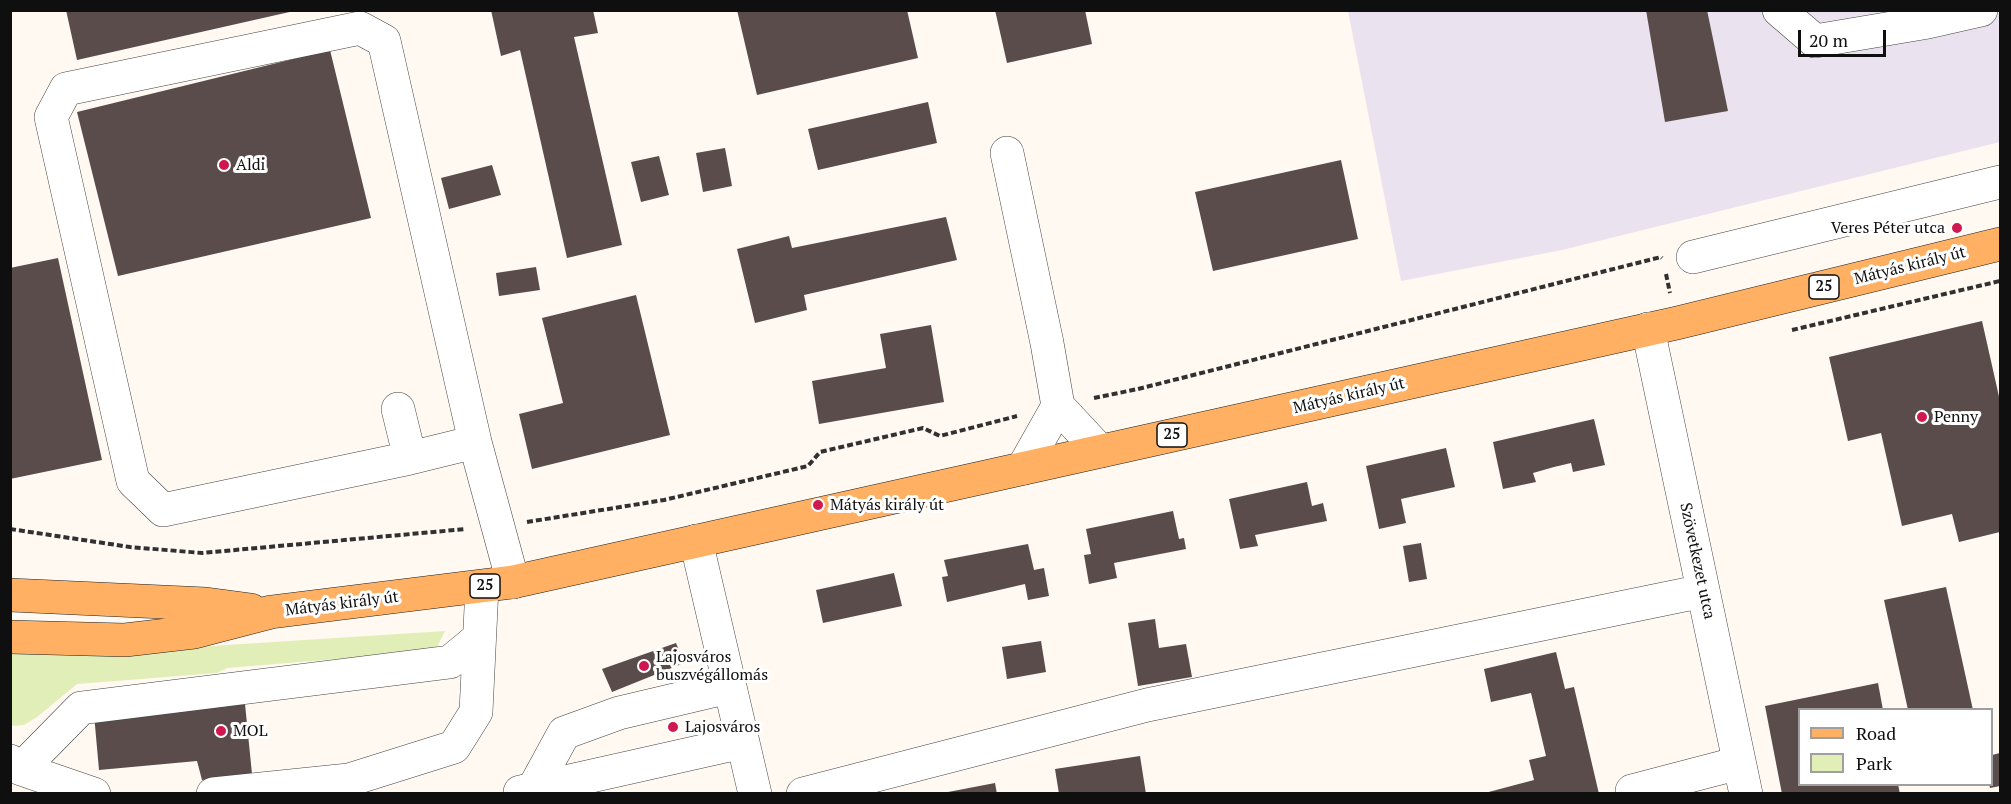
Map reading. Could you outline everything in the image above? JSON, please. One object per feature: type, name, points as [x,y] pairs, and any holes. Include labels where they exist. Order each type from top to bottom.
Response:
[{"type":"main road","name":"Mátyás király út","points":[[10,637],[125,640],[194,632],[271,612],[498,584],[1662,326],[2001,244]]},
{"type":"main road","name":"Mátyás király út","points":[[10,595],[206,604],[271,612]]},
{"type":"street","points":[[1779,10],[1815,42],[1981,10]]},
{"type":"street","points":[[213,794],[349,780],[454,747],[476,712],[479,638],[498,584],[499,526],[475,442],[380,26],[360,28],[66,89],[51,117],[133,481],[163,510],[475,442]]},
{"type":"street","points":[[1008,153],[1058,406],[1100,451]]},
{"type":"street","points":[[1693,257],[2001,182]]},
{"type":"street","name":"Szövetkezet utca","points":[[1662,326],[1703,591],[1742,778]]},
{"type":"street","points":[[1023,468],[1058,406]]},
{"type":"street","points":[[398,409],[410,458]]},
{"type":"street","points":[[696,541],[756,794]]},
{"type":"street","points":[[803,794],[1148,705],[1703,591]]},
{"type":"street","points":[[94,794],[16,765],[81,708],[450,663],[479,638]]},
{"type":"street","points":[[524,791],[564,733],[619,713],[729,687]]},
{"type":"street","points":[[524,791],[743,742]]},
{"type":"street","points":[[1633,794],[1632,791],[1742,778]]},
{"type":"path","points":[[10,529],[130,548],[202,553],[499,526],[664,500],[808,466],[820,452],[923,428],[940,436],[1058,406],[1138,389],[1661,256],[1662,326]]},
{"type":"shaded area","points":[[1348,11],[2000,11],[2000,142],[1562,250],[1401,281]]},
{"type":"green space","points":[[445,631],[435,651],[227,668],[217,673],[77,684],[37,717],[24,725],[11,726],[11,652],[118,652]]},
{"type":"building","points":[[66,10],[294,10],[294,11],[77,60]]},
{"type":"building","points":[[491,10],[593,10],[598,33],[574,37],[622,245],[567,258],[520,50],[501,56]]},
{"type":"building","points":[[737,10],[907,10],[918,58],[757,95]]},
{"type":"building","points":[[995,10],[1085,10],[1092,44],[1007,63]]},
{"type":"building","points":[[1646,10],[1707,10],[1728,111],[1665,122]]},
{"type":"building","name":"Aldi","points":[[330,50],[371,218],[118,276],[77,112]]},
{"type":"building","points":[[928,102],[937,143],[818,170],[808,129]]},
{"type":"building","points":[[725,148],[732,186],[703,192],[696,153]]},
{"type":"building","points":[[659,156],[669,195],[641,202],[631,162]]},
{"type":"building","points":[[1341,160],[1358,239],[1213,271],[1195,192]]},
{"type":"building","points":[[492,165],[501,195],[449,209],[441,178]]},
{"type":"building","points":[[946,217],[957,260],[804,295],[807,310],[755,323],[737,249],[789,236],[792,248]]},
{"type":"building","points":[[58,258],[102,460],[10,479],[10,268]]},
{"type":"building","points":[[536,267],[540,290],[499,296],[496,273]]},
{"type":"building","points":[[636,295],[670,435],[532,469],[519,414],[563,403],[542,318]]},
{"type":"building","name":"Penny","points":[[1982,321],[2000,401],[2000,532],[1959,542],[1952,514],[1902,526],[1881,433],[1848,441],[1829,357]]},
{"type":"building","points":[[931,325],[944,402],[819,424],[812,381],[886,368],[880,334]]},
{"type":"building","points":[[1594,419],[1605,465],[1573,472],[1571,463],[1554,467],[1533,473],[1536,482],[1503,489],[1493,442]]},
{"type":"building","points":[[1446,448],[1455,487],[1401,499],[1406,523],[1379,529],[1366,466]]},
{"type":"building","points":[[1307,482],[1312,506],[1323,503],[1327,521],[1255,535],[1258,546],[1240,549],[1229,499]]},
{"type":"building","points":[[1173,511],[1179,539],[1184,538],[1186,549],[1114,563],[1117,578],[1089,584],[1084,555],[1091,554],[1086,529]]},
{"type":"building","points":[[1421,543],[1427,579],[1409,582],[1403,546]]},
{"type":"building","points":[[1028,544],[1034,570],[1044,568],[1049,596],[1028,600],[1025,584],[947,602],[942,577],[948,576],[944,560]]},
{"type":"building","points":[[894,573],[902,606],[823,623],[816,590]]},
{"type":"building","points":[[1946,587],[1973,708],[1908,708],[1884,600]]},
{"type":"building","points":[[1155,619],[1159,648],[1186,644],[1192,677],[1138,686],[1128,623]]},
{"type":"building","points":[[1041,641],[1046,672],[1007,679],[1002,647]]},
{"type":"building","name":"Lajosváros buszvégállomás","points":[[676,643],[684,663],[612,692],[602,669]]},
{"type":"building","points":[[1556,652],[1565,689],[1574,687],[1599,794],[1481,794],[1534,780],[1529,760],[1546,756],[1531,693],[1491,702],[1484,669]]},
{"type":"building","points":[[1878,683],[1883,708],[1798,708],[1798,786],[1898,786],[1900,794],[1782,794],[1765,706]]},
{"type":"building","points":[[92,692],[244,694],[252,774],[202,780],[197,761],[99,770]]},
{"type":"building","points":[[2000,753],[2000,786],[1990,788],[1990,786],[1993,786],[1993,755]]},
{"type":"building","points":[[1140,756],[1146,794],[1059,794],[1055,769]]},
{"type":"building","points":[[995,783],[997,794],[948,794],[948,792]]},
{"type":"place","name":"Aldi","points":[[224,165]]},
{"type":"place","name":"Veres Péter utca","points":[[1957,228]]},
{"type":"place","name":"Penny","points":[[1922,417]]},
{"type":"place","name":"Mátyás király út","points":[[818,505]]},
{"type":"place","name":"Lajosváros buszvégállomás","points":[[644,666]]},
{"type":"place","name":"Lajosváros","points":[[673,727]]},
{"type":"place","name":"MOL","points":[[221,731]]}]
